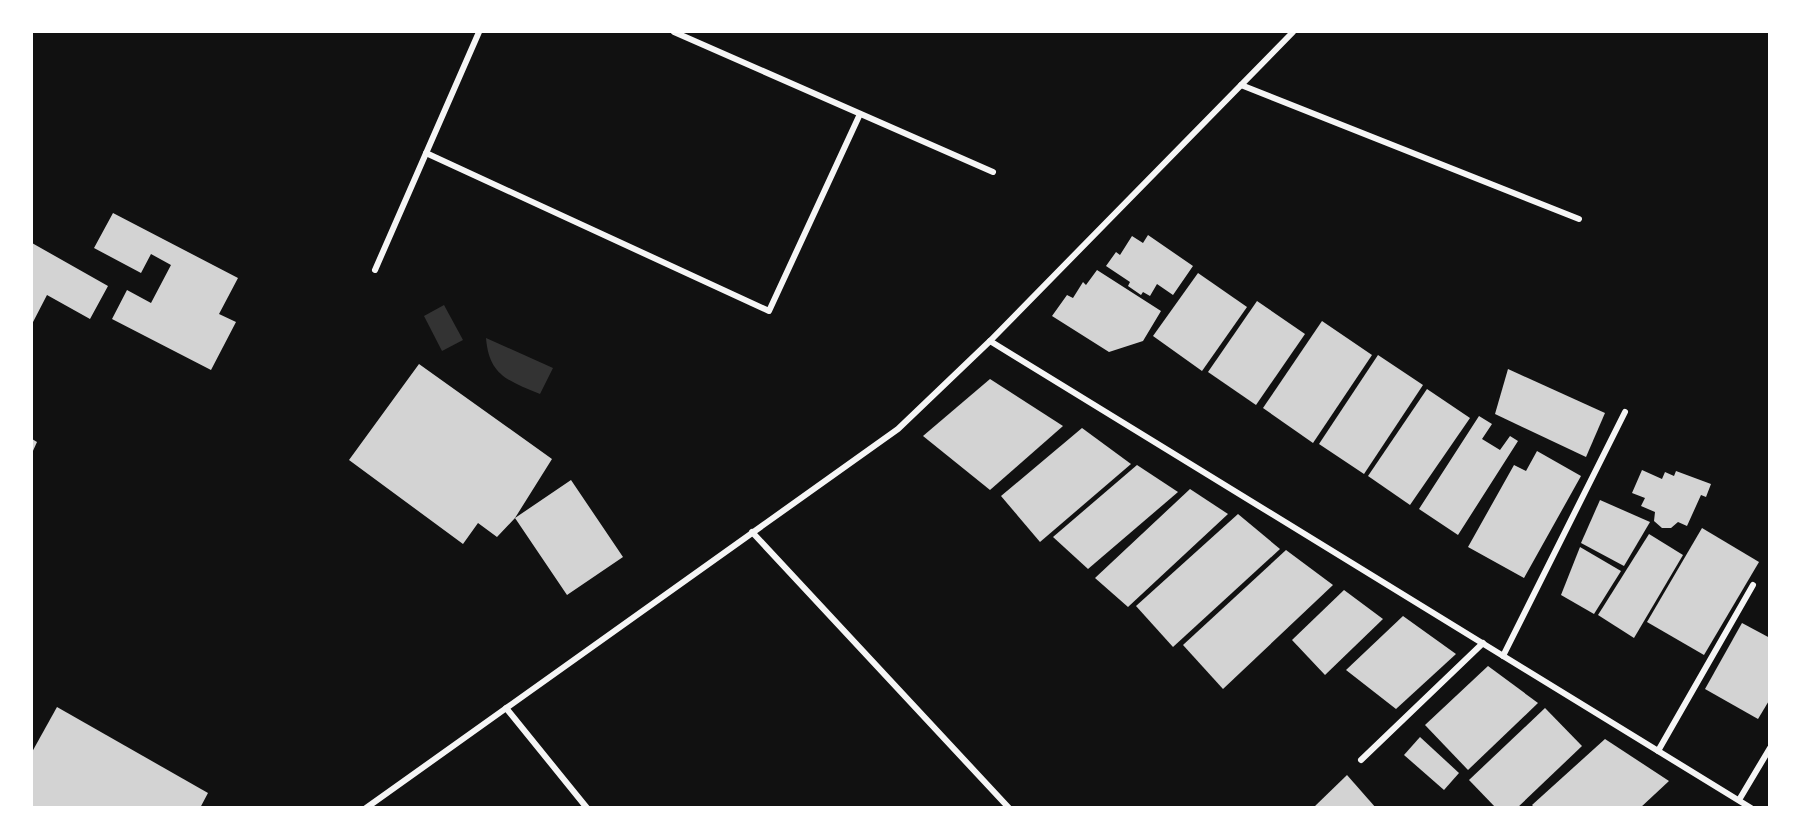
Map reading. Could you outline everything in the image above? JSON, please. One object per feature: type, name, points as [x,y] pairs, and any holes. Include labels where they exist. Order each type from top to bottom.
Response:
[{"type":"street","points":[[375,270],[479,32]]},
{"type":"street","points":[[674,32],[993,172]]},
{"type":"street","points":[[366,807],[898,429],[990,341],[1293,32]]},
{"type":"street","points":[[1240,85],[1579,219]]},
{"type":"street","points":[[426,153],[769,311],[860,114]]},
{"type":"street","points":[[990,341],[1751,807]]},
{"type":"street","points":[[1503,656],[1625,412]]},
{"type":"street","points":[[752,532],[1009,807]]},
{"type":"street","points":[[1658,750],[1754,585]]},
{"type":"street","points":[[1361,760],[1483,643]]},
{"type":"street","points":[[506,708],[587,807]]},
{"type":"street","points":[[1739,800],[1770,748]]},
{"type":"shaded area","points":[[444,305],[463,340],[442,351],[424,316]]},
{"type":"shaded area","points":[[486,338],[553,368],[540,394],[510,381],[496,369],[491,361]]},
{"type":"building","points":[[113,213],[238,278],[219,314],[236,322],[211,370],[112,319],[127,290],[151,303],[171,265],[151,254],[141,273],[94,248]]},
{"type":"building","points":[[1148,235],[1193,266],[1173,295],[1157,284],[1150,296],[1143,292],[1141,295],[1128,286],[1130,282],[1106,266],[1116,252],[1120,255],[1132,236],[1143,243]]},
{"type":"building","points":[[32,243],[108,286],[90,319],[47,295],[32,324]]},
{"type":"building","points":[[1097,270],[1161,311],[1143,341],[1109,352],[1052,316],[1067,295],[1073,298],[1083,282],[1086,285]]},
{"type":"building","points":[[1198,273],[1247,307],[1202,371],[1153,336]]},
{"type":"building","points":[[1257,301],[1305,334],[1256,405],[1208,372]]},
{"type":"building","points":[[1322,321],[1372,355],[1313,443],[1263,408]]},
{"type":"building","points":[[1378,355],[1423,385],[1364,474],[1319,444]]},
{"type":"building","points":[[419,364],[552,459],[515,518],[497,537],[478,523],[463,544],[349,460]]},
{"type":"building","points":[[1508,369],[1605,413],[1586,457],[1495,414]]},
{"type":"building","points":[[990,379],[1063,426],[990,490],[923,436]]},
{"type":"building","points":[[1427,389],[1470,418],[1410,505],[1368,476]]},
{"type":"building","points":[[1479,416],[1492,424],[1482,439],[1500,450],[1510,436],[1518,441],[1458,535],[1419,509]]},
{"type":"building","points":[[1082,428],[1131,464],[1040,542],[1001,496]]},
{"type":"building","points":[[32,439],[37,442],[32,453]]},
{"type":"building","points":[[1537,451],[1581,476],[1524,578],[1468,547],[1514,465],[1526,471]]},
{"type":"building","points":[[1137,465],[1178,492],[1088,569],[1053,537]]},
{"type":"building","points":[[1642,470],[1662,479],[1665,472],[1674,476],[1676,471],[1711,484],[1706,497],[1701,495],[1687,526],[1678,522],[1671,528],[1662,528],[1654,521],[1655,512],[1641,506],[1645,498],[1632,493]]},
{"type":"building","points":[[571,480],[623,557],[567,595],[515,518]]},
{"type":"building","points":[[1190,489],[1228,514],[1128,607],[1095,578]]},
{"type":"building","points":[[1600,500],[1650,522],[1624,566],[1581,543]]},
{"type":"building","points":[[1238,514],[1280,549],[1173,647],[1136,606]]},
{"type":"building","points":[[1702,528],[1759,562],[1704,655],[1647,622]]},
{"type":"building","points":[[1649,534],[1683,555],[1634,638],[1598,615]]},
{"type":"building","points":[[1580,547],[1621,571],[1594,614],[1561,595]]},
{"type":"building","points":[[1286,550],[1333,585],[1223,689],[1183,645]]},
{"type":"building","points":[[1344,590],[1383,619],[1325,675],[1292,640]]},
{"type":"building","points":[[1403,616],[1456,654],[1396,709],[1346,670]]},
{"type":"building","points":[[1742,623],[1770,638],[1770,699],[1758,719],[1705,689]]},
{"type":"building","points":[[1488,666],[1538,703],[1468,770],[1425,725]]},
{"type":"building","points":[[57,707],[208,793],[200,808],[32,808],[32,752]]},
{"type":"building","points":[[1545,708],[1582,746],[1517,808],[1496,808],[1469,780]]},
{"type":"building","points":[[1420,737],[1459,773],[1444,790],[1404,755]]},
{"type":"building","points":[[1605,739],[1669,781],[1640,808],[1535,808],[1532,805]]},
{"type":"building","points":[[1347,775],[1376,808],[1313,808]]}]
